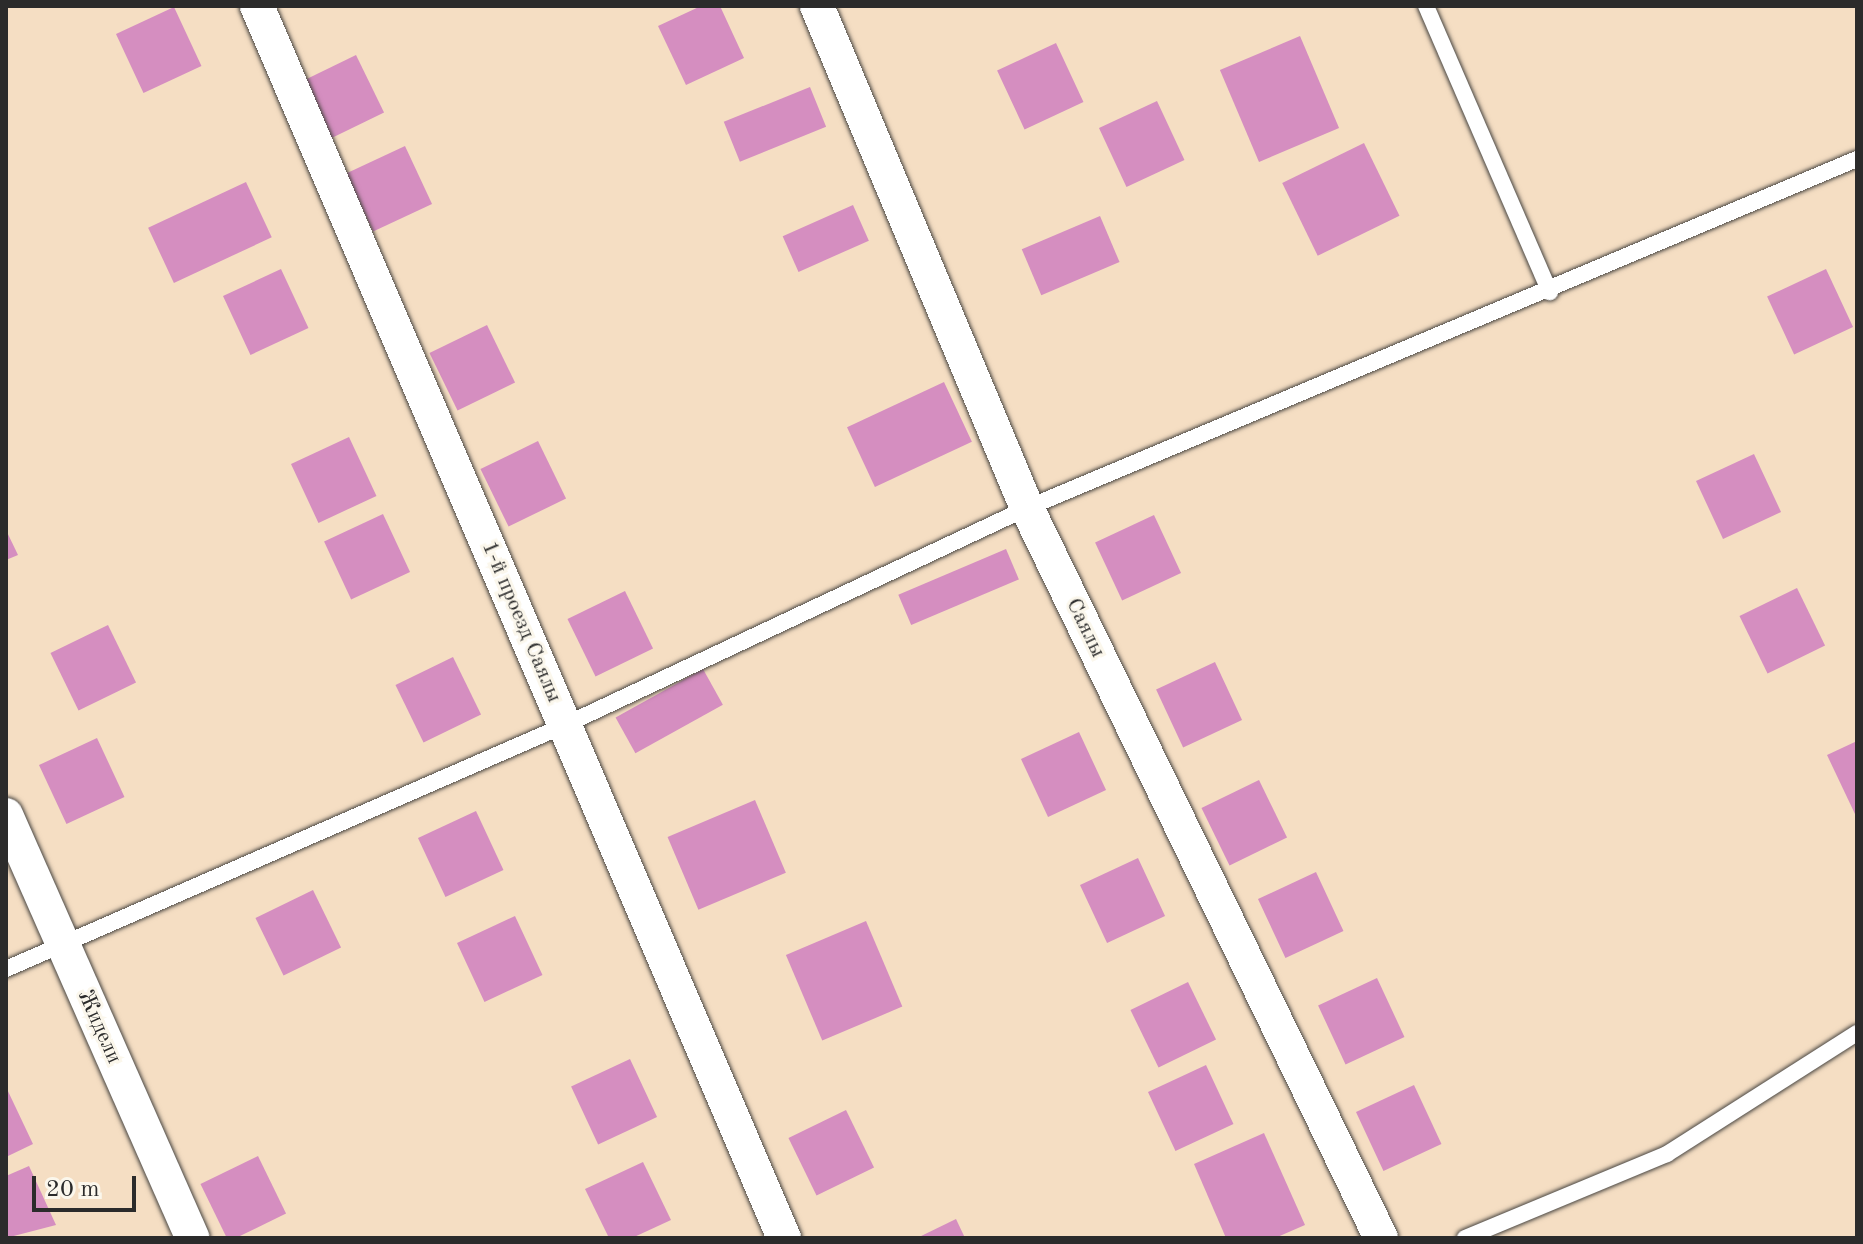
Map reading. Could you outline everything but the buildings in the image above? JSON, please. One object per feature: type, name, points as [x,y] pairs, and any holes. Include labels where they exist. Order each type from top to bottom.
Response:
[{"type":"street","name":"1-й проезд Саялы","points":[[257,6],[784,1238]]},
{"type":"street","name":"Саялы","points":[[817,6],[1027,508],[1381,1238]]},
{"type":"street","name":"Жидели","points":[[6,815],[193,1238]]},
{"type":"lane","points":[[1426,6],[1550,292]]},
{"type":"lane","points":[[6,969],[63,948],[565,725],[1027,508],[1550,292],[1857,159]]},
{"type":"lane","points":[[1465,1238],[1667,1154],[1857,1033]]}]
